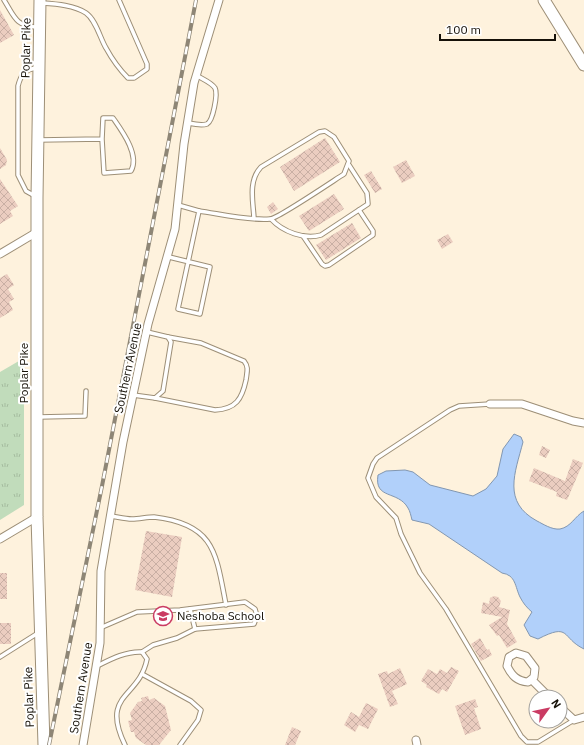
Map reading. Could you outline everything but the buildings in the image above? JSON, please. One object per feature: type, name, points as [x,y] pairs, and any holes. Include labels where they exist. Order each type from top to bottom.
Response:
[{"type":"main road","points":[[544,0],[584,65]]},
{"type":"main road","name":"Poplar Pike","points":[[40,1],[37,198],[37,517],[44,745]]},
{"type":"street","name":"Southern Avenue","points":[[83,745],[96,667],[100,628],[101,571],[123,442],[147,332],[169,257],[175,229],[188,123],[196,75],[219,0]]},
{"type":"street","points":[[0,254],[37,232]]},
{"type":"street","points":[[490,404],[522,404],[573,421],[584,422]]},
{"type":"street","points":[[0,539],[37,517]]},
{"type":"street","points":[[521,653],[530,661],[535,668],[534,677],[532,680],[528,682],[520,681],[510,672],[507,661],[513,654],[521,653]]},
{"type":"street","points":[[532,680],[541,689]]},
{"type":"street","points":[[568,714],[574,720],[584,717]]},
{"type":"lane","points":[[4,0],[17,22],[27,27],[40,27]]},
{"type":"lane","points":[[40,1],[60,4],[86,13],[90,17],[106,48],[123,74],[128,78],[134,78],[148,69],[119,0]]},
{"type":"lane","points":[[37,198],[26,191],[18,175],[18,86],[20,77],[25,71],[39,68]]},
{"type":"lane","points":[[188,123],[208,123],[211,119],[216,93],[215,88],[196,75]]},
{"type":"lane","points":[[103,118],[113,118],[122,130],[131,150],[134,160],[131,171],[104,174],[102,138],[103,118]]},
{"type":"lane","points":[[178,205],[199,211],[254,218],[271,220],[281,228],[303,236],[314,237],[321,235],[368,204],[368,199],[367,194],[349,165],[349,161],[334,137],[325,130],[319,132],[261,167],[256,172],[252,187],[254,218]]},
{"type":"lane","points":[[38,140],[102,138]]},
{"type":"lane","points":[[271,220],[344,174],[349,165]]},
{"type":"lane","points":[[303,236],[322,264],[325,266],[329,265],[373,235],[373,231],[359,210]]},
{"type":"lane","points":[[169,257],[188,262],[210,267],[200,314],[178,309],[188,262],[199,211]]},
{"type":"lane","points":[[133,396],[155,398],[215,410],[224,410],[236,403],[243,392],[247,370],[247,365],[244,361],[202,344],[147,332]]},
{"type":"lane","points":[[155,398],[163,391],[171,347],[171,342],[168,337]]},
{"type":"lane","points":[[37,417],[85,416],[86,391]]},
{"type":"lane","points":[[490,404],[455,407],[384,453],[372,464],[368,478],[380,502],[396,518],[401,534],[420,573],[446,609],[527,742],[538,742],[548,738],[574,720]]},
{"type":"lane","points":[[110,516],[131,519],[152,517],[179,521],[199,533],[213,549],[217,560],[226,604]]},
{"type":"lane","points":[[96,667],[115,657],[134,651],[142,652],[152,645],[177,638],[195,629],[254,624],[257,616],[254,609],[245,602],[190,609],[137,612],[100,628]]},
{"type":"lane","points":[[190,609],[195,629]]},
{"type":"lane","points":[[0,657],[40,632]]},
{"type":"lane","points":[[124,745],[118,729],[115,714],[119,704],[144,671],[146,660],[142,652]]},
{"type":"lane","points":[[142,674],[191,701],[201,710],[198,720],[180,745]]},
{"type":"green space","points":[[24,358],[24,505],[0,520],[0,372]]},
{"type":"water","points":[[514,434],[521,437],[523,442],[515,476],[515,496],[519,505],[526,513],[537,521],[554,529],[560,529],[570,524],[584,511],[584,649],[561,632],[549,634],[538,639],[530,636],[524,625],[532,612],[522,601],[513,579],[429,524],[412,520],[409,509],[404,502],[383,492],[378,483],[378,475],[386,471],[405,470],[413,472],[430,485],[473,496],[486,489],[497,476],[503,449]]},
{"type":"railway","points":[[49,745],[102,486],[196,0]]},
{"type":"place","name":"Neshoba School","points":[[163,616]]}]
